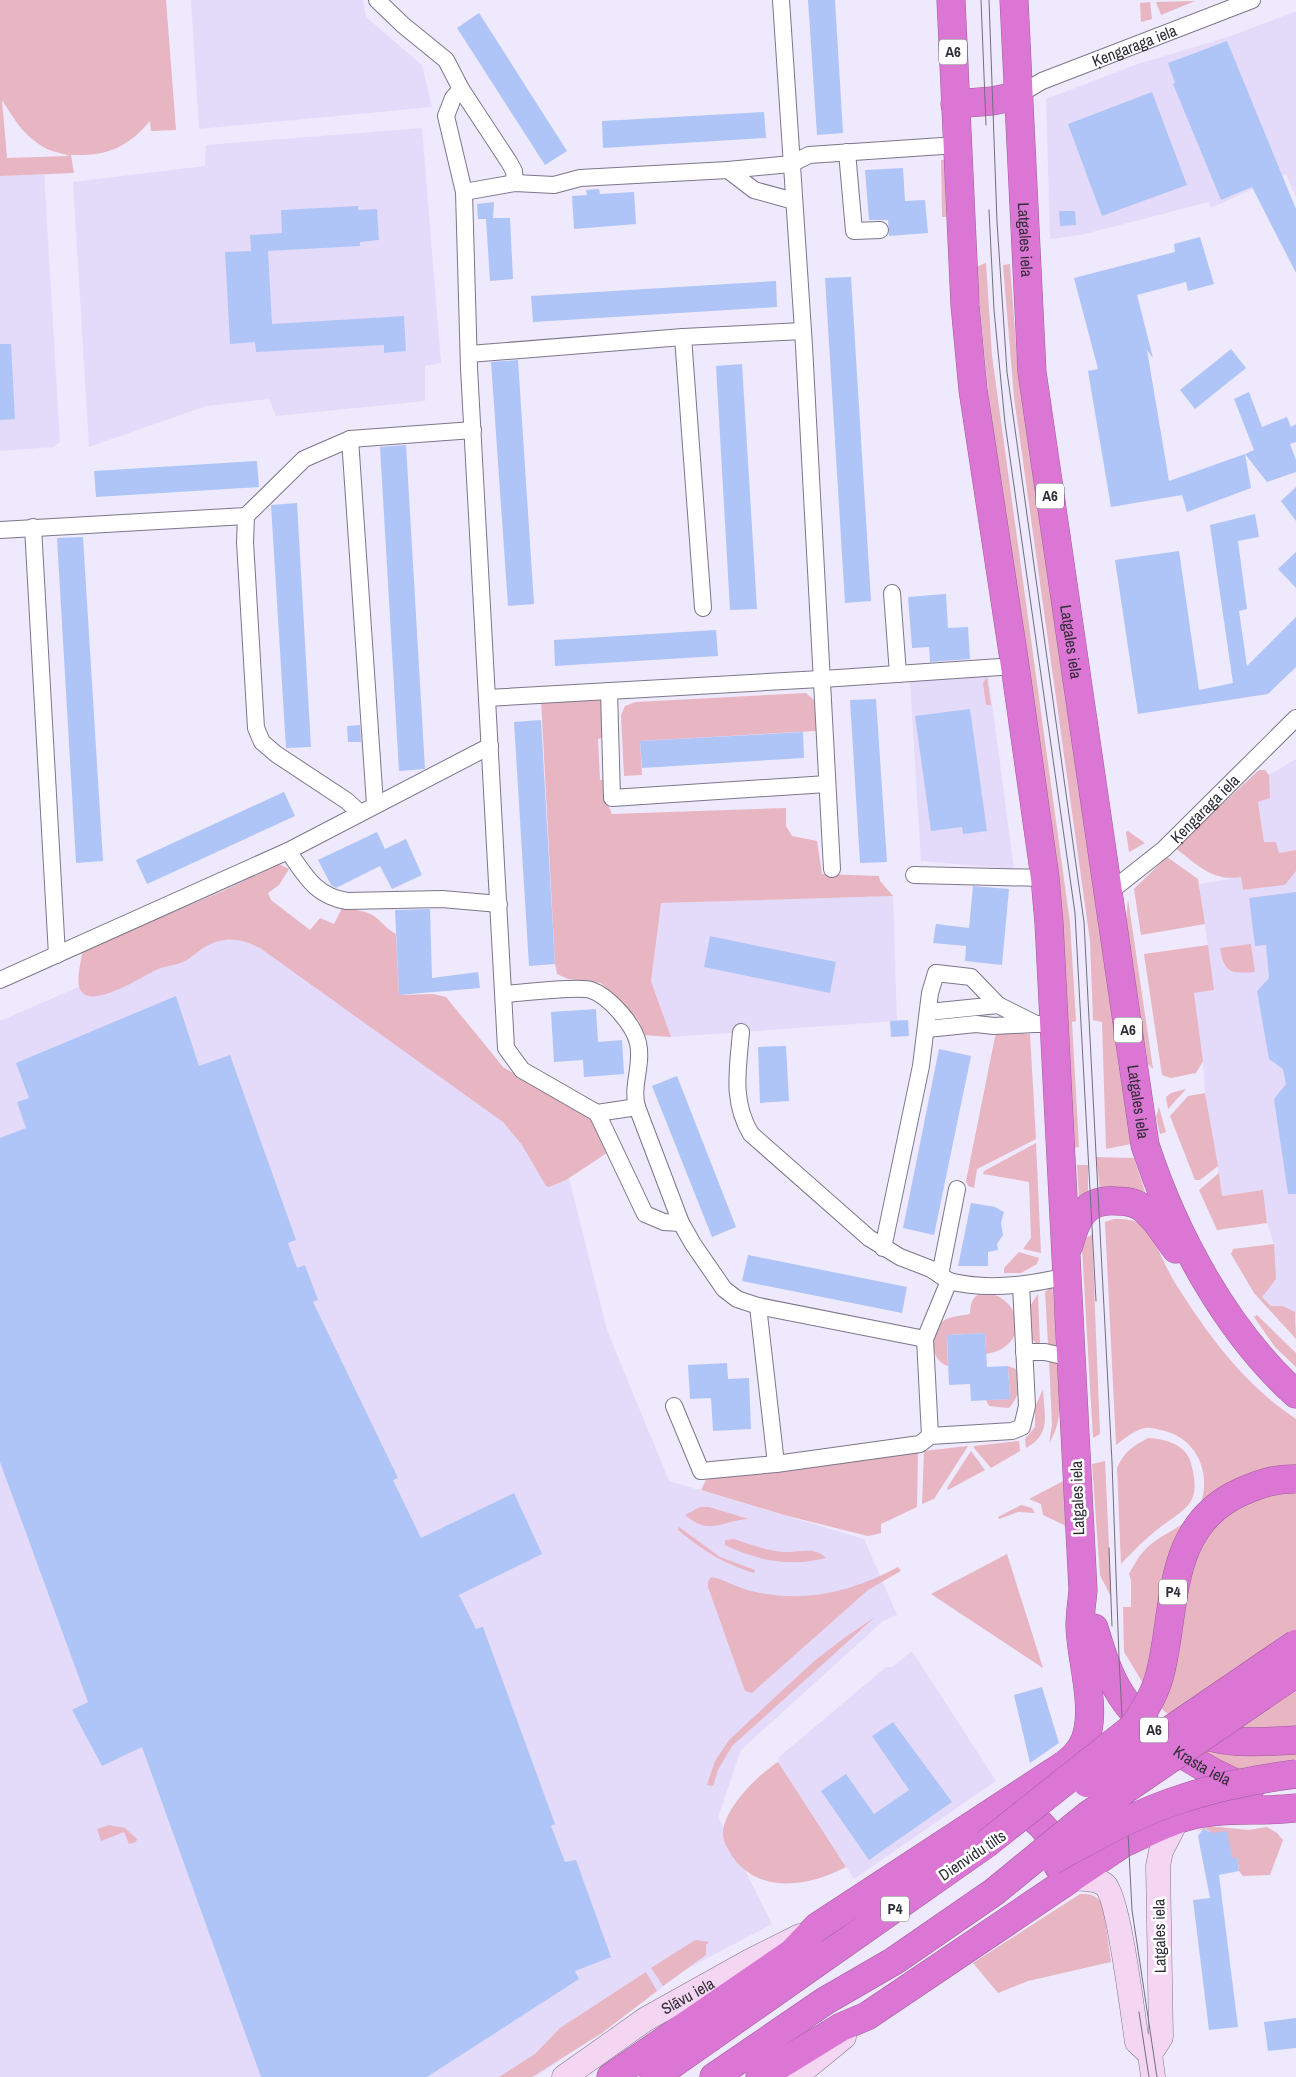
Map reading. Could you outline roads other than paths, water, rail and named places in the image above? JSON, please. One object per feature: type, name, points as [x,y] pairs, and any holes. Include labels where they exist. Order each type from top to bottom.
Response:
[{"type":"highway","name":"Latgales iela","points":[[951,0],[965,305],[973,390],[1045,878],[1046,1024],[1067,1266],[1083,1590]]},
{"type":"highway","name":"Latgales iela","points":[[1014,0],[1032,372],[1145,1146],[1199,1271],[1222,1308],[1272,1370],[1296,1394]]},
{"type":"highway","points":[[955,104],[992,102],[1018,96]]},
{"type":"highway","name":"Latgales iela","points":[[1067,1266],[1073,1227],[1090,1206],[1110,1201],[1123,1201],[1144,1208],[1160,1225],[1175,1248],[1199,1271]]},
{"type":"highway","name":"P4","points":[[986,1844],[1132,1728],[1144,1712],[1160,1675],[1177,1571],[1189,1541],[1200,1524],[1232,1496],[1272,1480],[1296,1478]]},
{"type":"highway","points":[[1083,1590],[1102,1616],[1113,1645],[1131,1680],[1144,1699],[1166,1717],[1191,1731],[1232,1741],[1296,1740]]},
{"type":"highway","points":[[610,2077],[792,1953],[817,1926],[992,1811],[1052,1774],[1073,1757],[1082,1746],[1087,1727],[1089,1697],[1080,1626],[1083,1590]]},
{"type":"highway","name":"Krasta iela","points":[[1083,1590],[1102,1657],[1121,1695],[1136,1715],[1185,1756],[1225,1779],[1251,1789],[1296,1798]]},
{"type":"highway","name":"Dienvidu tilts","points":[[654,2077],[805,1973],[986,1844],[1148,1746],[1296,1644]]},
{"type":"highway","points":[[994,1892],[1088,1815],[1296,1674]]},
{"type":"highway","name":"P4","points":[[714,2077],[824,2001],[894,1961],[994,1892],[1101,1834],[1175,1801],[1235,1785],[1296,1774]]},
{"type":"highway","points":[[760,2077],[841,2027],[867,2016],[1072,1878],[1088,1865],[1122,1844],[1177,1820],[1204,1813],[1271,1812],[1296,1808]]},
{"type":"highway","points":[[992,1811],[1013,1810],[1035,1819],[1049,1834],[1057,1851],[1058,1871],[1055,1879],[1042,1894],[1021,1912]]},
{"type":"street","points":[[377,0],[403,25],[446,60],[461,89],[509,162],[514,171],[515,183]]},
{"type":"street","points":[[781,0],[803,331],[832,869]]},
{"type":"street","name":"Ķengaraga iela","points":[[1018,96],[1042,81],[1249,1]]},
{"type":"street","points":[[461,89],[453,98],[446,116],[464,192],[469,354],[506,1048],[512,1059],[522,1070],[597,1113],[645,1214],[664,1222],[681,1223]]},
{"type":"street","points":[[464,192],[515,183],[554,185],[580,178],[728,170],[791,164],[809,155],[957,145]]},
{"type":"street","points":[[847,152],[854,231],[880,230]]},
{"type":"street","points":[[728,170],[754,190],[794,201]]},
{"type":"street","points":[[469,354],[683,337],[803,331]]},
{"type":"street","points":[[683,337],[703,608]]},
{"type":"street","points":[[0,530],[246,516],[304,459],[350,439],[473,430]]},
{"type":"street","points":[[350,439],[374,804]]},
{"type":"street","points":[[246,516],[245,542],[256,728],[262,742],[276,754],[347,801],[360,813]]},
{"type":"street","points":[[33,527],[57,955]]},
{"type":"street","points":[[892,593],[898,674]]},
{"type":"street","points":[[488,698],[1015,666]]},
{"type":"street","points":[[610,692],[612,798],[827,784]]},
{"type":"street","name":"Ķengaraga iela","points":[[1107,894],[1164,849],[1296,718]]},
{"type":"street","points":[[0,980],[288,851],[374,804],[490,746]]},
{"type":"street","points":[[288,851],[317,891],[335,899],[347,901],[442,899],[499,904]]},
{"type":"street","points":[[914,875],[1045,878]]},
{"type":"street","points":[[883,1248],[927,1029],[930,993],[936,973],[971,977],[998,1005],[1046,1024]]},
{"type":"street","points":[[504,994],[590,990],[604,997],[631,1026],[638,1044],[636,1083],[633,1094],[637,1107],[681,1223],[724,1289],[737,1299],[758,1306],[925,1339]]},
{"type":"street","points":[[929,1012],[998,1005]]},
{"type":"street","points":[[927,1029],[976,1024],[994,1026],[1046,1024]]},
{"type":"street","points":[[741,1032],[737,1084],[738,1104],[742,1118],[751,1134],[883,1248],[944,1278],[967,1286],[1021,1286],[1067,1266]]},
{"type":"street","points":[[597,1113],[637,1107]]},
{"type":"street","points":[[930,1436],[925,1339],[944,1278],[957,1189]]},
{"type":"street","points":[[674,1406],[701,1471],[776,1464],[920,1444],[930,1436],[1012,1431],[1022,1427],[1027,1406],[1021,1286]]},
{"type":"street","points":[[758,1306],[776,1464]]},
{"type":"street","points":[[1024,1352],[1045,1352],[1071,1358]]},
{"type":"street","name":"Latgales iela","points":[[1150,2054],[1161,2037],[1158,1866],[1164,1844],[1177,1820]]},
{"type":"street","points":[[1072,1878],[1097,1882],[1105,1885],[1110,1892],[1117,1914],[1137,2042],[1150,2054],[1154,2077]]},
{"type":"street","name":"Slāvu iela","points":[[564,2077],[646,2019],[817,1926]]},
{"type":"street","points":[[794,2077],[867,2016]]},
{"type":"tram line","points":[[981,0],[986,125]]},
{"type":"tram line","points":[[989,0],[997,222],[1007,372],[1084,922],[1112,1462],[1119,1658],[1132,1910],[1157,2077]]},
{"type":"tram line","points":[[989,210],[994,310],[1005,423],[1075,913],[1096,1301]]},
{"type":"tram line","points":[[1109,1548],[1112,1626]]},
{"type":"tram line","points":[[1139,2012],[1149,2077]]}]
